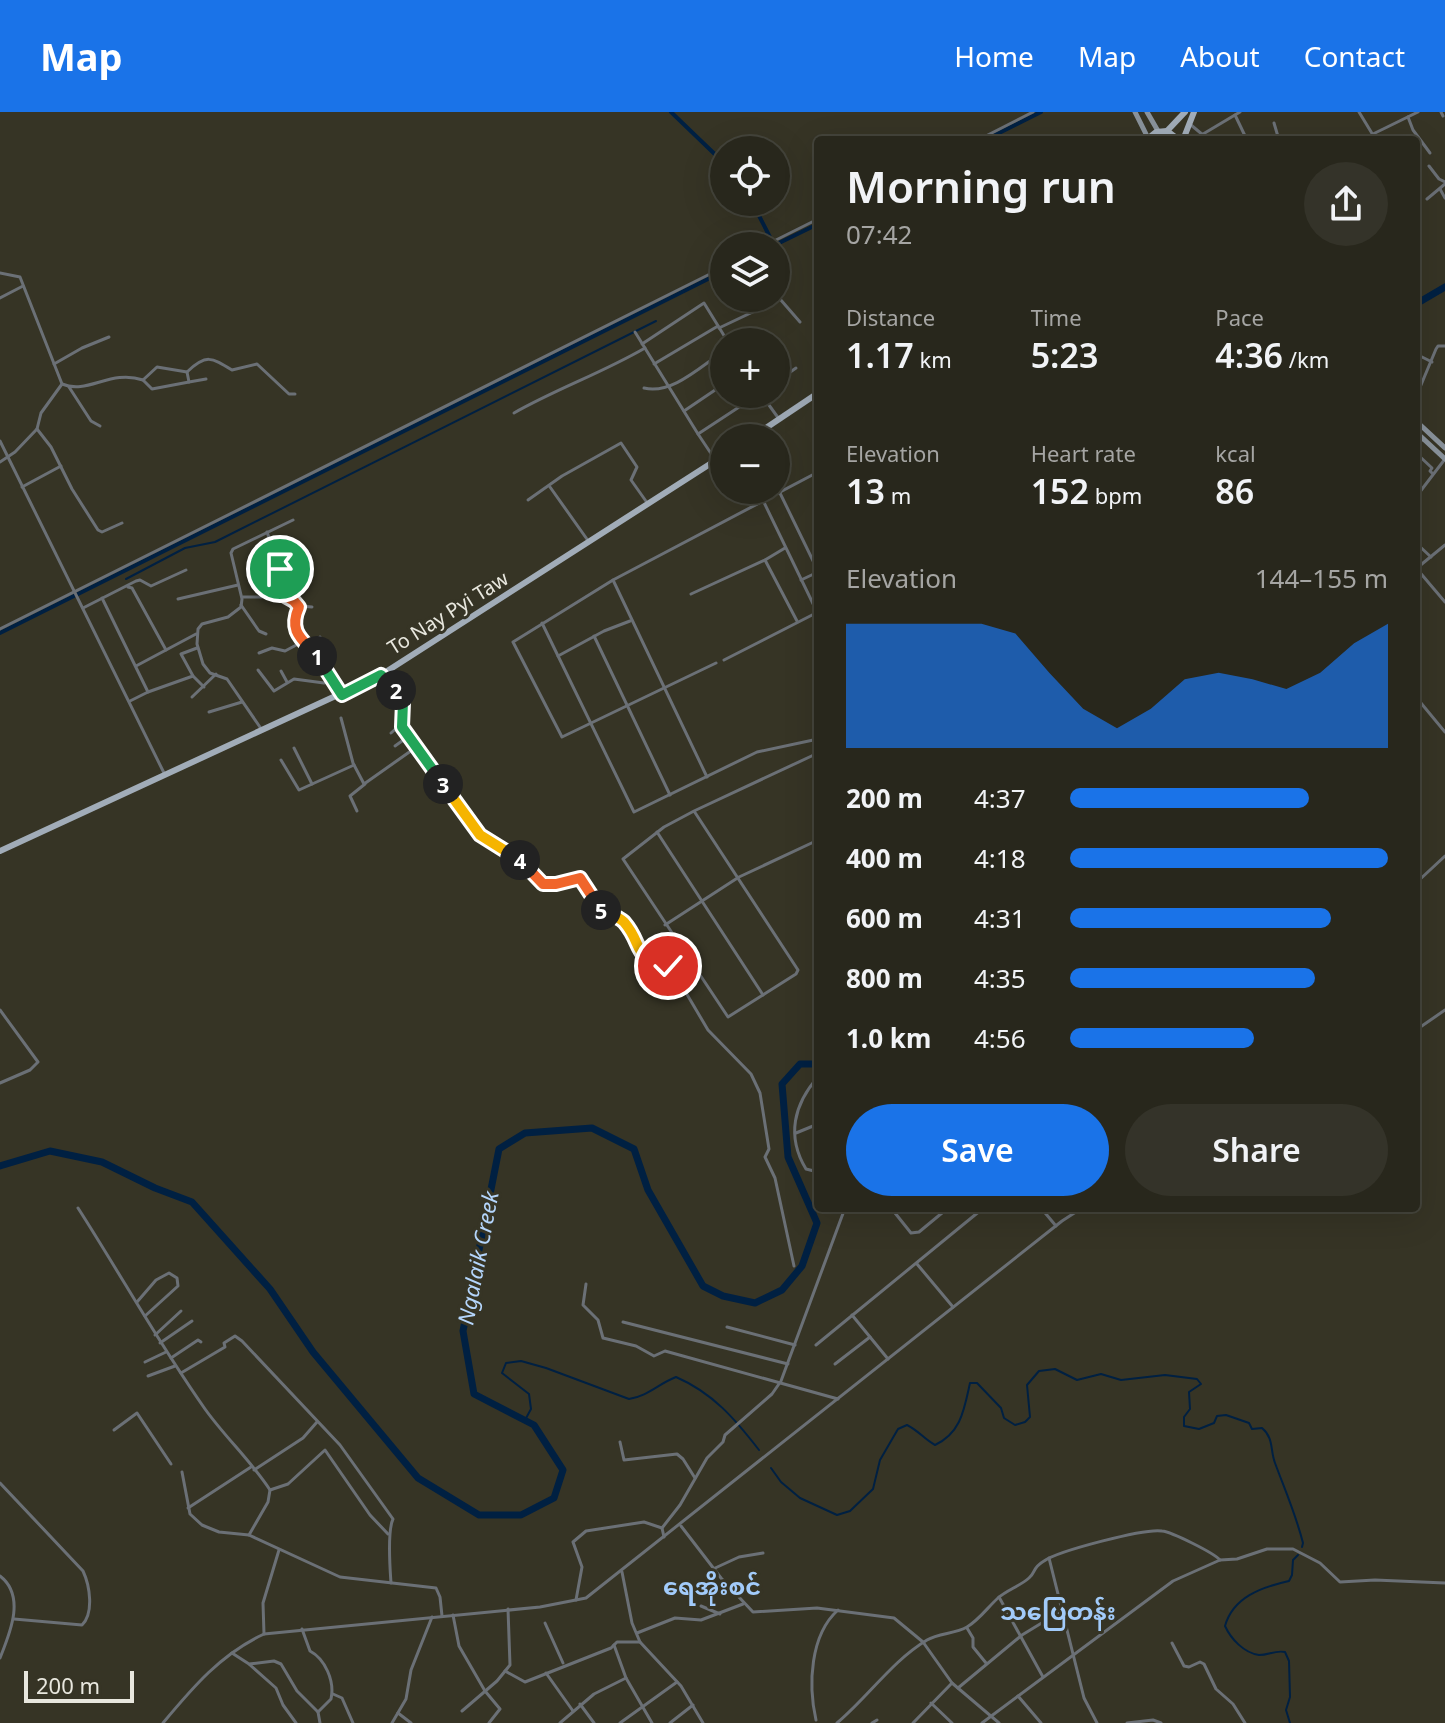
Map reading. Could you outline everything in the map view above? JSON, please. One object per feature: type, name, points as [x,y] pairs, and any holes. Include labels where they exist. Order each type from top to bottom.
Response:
[{"type":"main road","points":[[1135,112],[1146,136]]},
{"type":"main road","points":[[1147,112],[1158,131]]},
{"type":"main road","points":[[1167,131],[1185,112]]},
{"type":"main road","points":[[1183,136],[1194,112]]},
{"type":"main road","points":[[1151,136],[1158,131],[1167,131],[1175,136]]},
{"type":"main road","points":[[772,424],[814,396]]},
{"type":"main road","points":[[1420,425],[1445,448]]},
{"type":"main road","points":[[1420,436],[1445,459]]},
{"type":"main road","name":"To Nay Pyi Taw","points":[[0,851],[381,675],[710,465]]},
{"type":"street","points":[[986,136],[1033,112]]},
{"type":"street","points":[[1190,124],[1203,135],[1240,112]]},
{"type":"street","points":[[1359,112],[1373,134],[1418,112]]},
{"type":"street","points":[[1235,115],[1245,136]]},
{"type":"street","points":[[1408,117],[1417,136]]},
{"type":"street","points":[[1274,123],[1278,136]]},
{"type":"street","points":[[1420,139],[1430,153]]},
{"type":"street","points":[[1427,199],[1445,183],[1429,166]]},
{"type":"street","points":[[1440,189],[1445,198]]},
{"type":"street","points":[[790,232],[814,221]]},
{"type":"street","points":[[0,273],[20,277],[62,384],[82,387],[124,376],[143,380],[151,389],[206,379]]},
{"type":"street","points":[[0,629],[76,595],[710,274]]},
{"type":"street","points":[[0,298],[23,286]]},
{"type":"street","points":[[654,364],[719,327],[780,299],[800,322]]},
{"type":"street","points":[[514,413],[545,395],[609,368],[702,303],[719,327]]},
{"type":"street","points":[[635,332],[710,452]]},
{"type":"street","points":[[54,364],[109,337]]},
{"type":"street","points":[[1420,388],[1438,346],[1445,346]]},
{"type":"street","points":[[1420,356],[1432,362]]},
{"type":"street","points":[[187,372],[204,359],[217,361],[232,370],[257,364],[289,394],[295,394]]},
{"type":"street","points":[[644,388],[655,391],[669,387],[710,360]]},
{"type":"street","points":[[143,380],[159,367],[187,372]]},
{"type":"street","points":[[790,372],[796,368]]},
{"type":"street","points":[[187,372],[189,382]]},
{"type":"street","points":[[0,462],[37,429],[41,413],[62,384]]},
{"type":"street","points":[[69,387],[91,421],[100,426]]},
{"type":"street","points":[[684,411],[710,393]]},
{"type":"street","points":[[698,434],[738,408]]},
{"type":"street","points":[[771,408],[779,419]]},
{"type":"street","points":[[37,429],[51,447],[98,530],[102,532],[122,523]]},
{"type":"street","points":[[0,441],[165,775]]},
{"type":"street","points":[[528,500],[562,476],[621,443],[637,467],[631,480],[648,504]]},
{"type":"street","points":[[1420,457],[1432,468],[1430,471],[1433,474]]},
{"type":"street","points":[[1420,492],[1445,459]]},
{"type":"street","points":[[22,487],[61,466]]},
{"type":"street","points":[[790,486],[814,474]]},
{"type":"street","points":[[550,487],[589,542]]},
{"type":"street","points":[[716,663],[561,736],[514,646],[516,638],[613,580],[754,504]]},
{"type":"street","points":[[765,504],[814,605]]},
{"type":"street","points":[[785,504],[814,563]]},
{"type":"street","points":[[266,634],[259,631],[241,605],[232,550],[293,520]]},
{"type":"street","points":[[267,532],[281,572]]},
{"type":"street","points":[[272,551],[291,541]]},
{"type":"street","points":[[1420,566],[1445,545]]},
{"type":"street","points":[[691,594],[765,560],[785,547]]},
{"type":"street","points":[[1420,547],[1431,557]]},
{"type":"street","points":[[765,560],[797,622]]},
{"type":"street","points":[[278,592],[276,579],[290,565]]},
{"type":"street","points":[[83,608],[140,580],[151,586],[186,570]]},
{"type":"street","points":[[801,580],[814,573]]},
{"type":"street","points":[[1420,574],[1445,602]]},
{"type":"street","points":[[613,580],[707,777]]},
{"type":"street","points":[[127,585],[132,588],[166,650]]},
{"type":"street","points":[[178,599],[238,585]]},
{"type":"street","points":[[241,597],[262,597],[278,592],[299,607]]},
{"type":"street","points":[[102,598],[148,692]]},
{"type":"street","points":[[241,605],[228,617],[202,624],[197,634],[197,648],[206,669],[227,679],[262,730]]},
{"type":"street","points":[[299,607],[312,607]]},
{"type":"street","points":[[299,607],[294,626],[302,642],[311,649],[342,695]]},
{"type":"street","points":[[724,660],[814,615]]},
{"type":"street","points":[[558,656],[631,620]]},
{"type":"street","points":[[542,623],[633,811],[671,796],[757,752],[814,740]]},
{"type":"street","points":[[136,666],[197,634]]},
{"type":"street","points":[[594,636],[671,796]]},
{"type":"street","points":[[311,649],[320,637]]},
{"type":"street","points":[[259,653],[272,648],[285,651],[302,642]]},
{"type":"street","points":[[197,648],[181,653],[193,676],[204,687]]},
{"type":"street","points":[[258,670],[271,690],[297,679],[324,683],[333,680]]},
{"type":"street","points":[[281,671],[287,682]]},
{"type":"street","points":[[192,697],[216,674]]},
{"type":"street","points":[[381,675],[403,702],[401,724],[480,835],[523,861],[543,884],[580,878],[602,911],[624,922],[643,957],[672,969],[708,1030],[751,1074],[760,1093],[769,1149],[765,1157],[775,1178],[794,1266]]},
{"type":"street","points":[[130,701],[193,676]]},
{"type":"street","points":[[209,712],[242,702]]},
{"type":"street","points":[[1420,702],[1445,732]]},
{"type":"street","points":[[341,718],[354,765],[365,784]]},
{"type":"street","points":[[391,733],[401,724]]},
{"type":"street","points":[[395,746],[409,736]]},
{"type":"street","points":[[357,811],[350,796],[415,748],[414,743]]},
{"type":"street","points":[[294,748],[312,784]]},
{"type":"street","points":[[694,811],[798,971],[726,1017],[623,859],[657,832],[694,811],[814,755]]},
{"type":"street","points":[[281,760],[298,790],[354,765]]},
{"type":"street","points":[[657,832],[763,995]]},
{"type":"street","points":[[665,925],[739,877],[814,842]]},
{"type":"street","points":[[1420,879],[1445,856]]},
{"type":"street","points":[[0,1010],[38,1062],[30,1070],[0,1083]]},
{"type":"street","points":[[1420,1027],[1445,1010]]},
{"type":"street","points":[[814,1082],[802,1098],[794,1133],[794,1142],[803,1165],[814,1171]]},
{"type":"street","points":[[794,1133],[814,1126]]},
{"type":"street","points":[[78,1208],[170,1358],[235,1449],[270,1490],[268,1502],[249,1535]]},
{"type":"street","points":[[662,1528],[707,1458],[733,1427],[772,1394],[781,1381],[844,1212]]},
{"type":"street","points":[[894,1212],[911,1233],[919,1232],[943,1212]]},
{"type":"street","points":[[816,1345],[979,1212]]},
{"type":"street","points":[[1044,1212],[1056,1226]]},
{"type":"street","points":[[166,1722],[202,1676],[264,1634],[576,1602],[597,1591],[1074,1212]]},
{"type":"street","points":[[916,1263],[953,1307]]},
{"type":"street","points":[[137,1302],[156,1280],[169,1273],[177,1278],[178,1286],[145,1316]]},
{"type":"street","points":[[586,1284],[583,1305],[598,1320],[603,1338],[636,1346],[654,1356],[665,1351],[838,1399]]},
{"type":"street","points":[[155,1335],[181,1311]]},
{"type":"street","points":[[852,1315],[888,1359]]},
{"type":"street","points":[[160,1343],[192,1321]]},
{"type":"street","points":[[623,1322],[788,1364]]},
{"type":"street","points":[[727,1327],[795,1345]]},
{"type":"street","points":[[181,1373],[225,1347],[224,1343],[235,1336],[340,1445],[393,1519],[390,1537],[391,1583]]},
{"type":"street","points":[[835,1364],[870,1337]]},
{"type":"street","points":[[170,1358],[198,1340],[201,1342]]},
{"type":"street","points":[[145,1362],[166,1352]]},
{"type":"street","points":[[148,1376],[175,1365]]},
{"type":"street","points":[[114,1430],[137,1413],[171,1464]]},
{"type":"street","points":[[188,1508],[303,1438],[317,1422]]},
{"type":"street","points":[[620,1442],[624,1460],[677,1454],[695,1478]]},
{"type":"street","points":[[270,1490],[288,1484],[325,1450],[370,1515],[390,1537]]},
{"type":"street","points":[[182,1472],[188,1508],[193,1519],[202,1525],[219,1532],[249,1535],[340,1577],[436,1588],[442,1616]]},
{"type":"street","points":[[0,1483],[83,1571],[88,1587],[88,1617],[82,1625],[14,1619]]},
{"type":"street","points":[[576,1602],[582,1567],[573,1542],[578,1536],[586,1531],[644,1522],[662,1528]]},
{"type":"street","points":[[681,1525],[713,1569],[743,1604],[756,1613],[817,1608],[894,1618],[923,1642],[952,1683],[999,1723]]},
{"type":"street","points":[[662,1528],[665,1538]]},
{"type":"street","points":[[837,1723],[859,1705],[895,1665],[923,1642],[940,1634],[967,1628],[999,1597],[1030,1577],[1034,1567],[1049,1558],[1130,1535],[1162,1531],[1179,1535],[1200,1549],[1215,1554],[1220,1560]]},
{"type":"street","points":[[982,1723],[1173,1581],[1220,1560],[1237,1559],[1267,1549],[1293,1549],[1320,1563],[1340,1582],[1384,1580],[1445,1583]]},
{"type":"street","points":[[264,1634],[263,1603],[279,1550]]},
{"type":"street","points":[[713,1569],[739,1557],[763,1553]]},
{"type":"street","points":[[1049,1558],[1084,1698],[1097,1723]]},
{"type":"street","points":[[622,1572],[640,1642],[677,1682],[703,1723]]},
{"type":"street","points":[[0,1576],[11,1587],[14,1619],[0,1658]]},
{"type":"street","points":[[999,1597],[1043,1677]]},
{"type":"street","points":[[636,1633],[675,1618],[701,1620],[743,1604]]},
{"type":"street","points":[[701,1606],[720,1614]]},
{"type":"street","points":[[462,1711],[510,1663],[508,1609]]},
{"type":"street","points":[[816,1720],[813,1698],[816,1650],[826,1621],[838,1610]]},
{"type":"street","points":[[958,1688],[1022,1635],[1063,1610]]},
{"type":"street","points":[[453,1615],[459,1646],[485,1691],[500,1709],[489,1723]]},
{"type":"street","points":[[392,1723],[406,1699],[411,1670],[432,1617]]},
{"type":"street","points":[[545,1623],[564,1665]]},
{"type":"street","points":[[308,1641],[313,1628]]},
{"type":"street","points":[[967,1628],[973,1638],[973,1647],[986,1663]]},
{"type":"street","points":[[302,1629],[310,1651],[323,1662],[333,1694],[342,1698],[353,1723]]},
{"type":"street","points":[[505,1671],[525,1682],[617,1642],[640,1642]]},
{"type":"street","points":[[1172,1643],[1184,1666],[1204,1664],[1216,1689],[1233,1704],[1245,1723]]},
{"type":"street","points":[[614,1645],[626,1678],[652,1723]]},
{"type":"street","points":[[232,1653],[276,1688],[296,1723]]},
{"type":"street","points":[[249,1664],[274,1661],[281,1664],[297,1691],[318,1712],[319,1722]]},
{"type":"street","points":[[546,1673],[573,1711]]},
{"type":"street","points":[[560,1723],[580,1704],[626,1678]]},
{"type":"street","points":[[620,1723],[677,1682]]},
{"type":"street","points":[[913,1723],[952,1683]]},
{"type":"street","points":[[318,1712],[333,1694]]},
{"type":"street","points":[[1018,1696],[1041,1723]]},
{"type":"street","points":[[312,1703],[327,1702]]},
{"type":"street","points":[[931,1703],[952,1723]]},
{"type":"street","points":[[580,1704],[594,1723]]},
{"type":"street","points":[[670,1723],[693,1705]]},
{"type":"street","points":[[398,1713],[411,1723]]},
{"type":"street","points":[[872,1723],[877,1720]]},
{"type":"street","points":[[1127,1723],[1153,1720],[1161,1723]]},
{"type":"waterway","points":[[671,112],[710,150]]},
{"type":"waterway","points":[[993,136],[1041,112]]},
{"type":"waterway","points":[[759,216],[767,232]]},
{"type":"waterway","points":[[790,238],[814,226]]},
{"type":"waterway","points":[[0,633],[710,278]]},
{"type":"waterway","name":"Ngalaik Creek","points":[[1420,302],[1445,287]]},
{"type":"waterway","points":[[126,579],[185,548],[215,542],[656,321]]},
{"type":"waterway","name":"Ngalaik Creek","points":[[0,1166],[50,1151],[102,1162],[192,1202],[270,1289],[313,1352],[418,1478],[479,1515],[521,1515],[554,1498],[563,1470],[534,1425],[474,1394],[463,1331],[499,1149],[525,1133],[592,1128],[634,1149],[648,1190],[703,1286],[723,1296],[755,1303],[782,1290],[802,1266],[817,1223],[788,1157],[782,1084],[800,1064],[814,1064]]},
{"type":"waterway","points":[[525,1420],[531,1409],[529,1394],[502,1373],[506,1363],[521,1361],[546,1368],[629,1399],[676,1377],[722,1408],[759,1450]]},
{"type":"waterway","points":[[771,1468],[781,1482],[800,1498],[837,1515],[850,1511],[873,1489],[880,1460],[898,1429],[907,1425],[935,1445],[951,1434],[960,1420],[970,1383],[977,1383],[1001,1408],[1004,1418],[1015,1425],[1030,1417],[1027,1385],[1039,1371],[1055,1369],[1077,1380],[1101,1374],[1121,1380],[1165,1375],[1197,1379],[1201,1384],[1189,1392],[1190,1409],[1184,1417],[1184,1426],[1199,1429],[1214,1423],[1217,1416],[1226,1415],[1249,1423],[1252,1429],[1262,1428],[1266,1432],[1297,1522],[1302,1547]]},
{"type":"waterway","points":[[1290,1723],[1286,1710],[1290,1697],[1289,1661],[1285,1652],[1259,1655],[1248,1651],[1234,1640],[1225,1626],[1235,1608],[1250,1595],[1289,1581],[1293,1560],[1298,1555]]},
{"type":"district","name":"ရေအိုးစင်","points":[[712,1587]]},
{"type":"district","name":"သပြေတန်း","points":[[1058,1612]]},
{"type":"route","points":[[280,569],[276,580],[278,592],[299,607],[294,629],[302,642],[319,658],[342,695],[381,675],[403,702],[402,727],[480,835],[523,861],[543,884],[580,878],[602,911],[624,922],[643,957],[668,966]]}]
